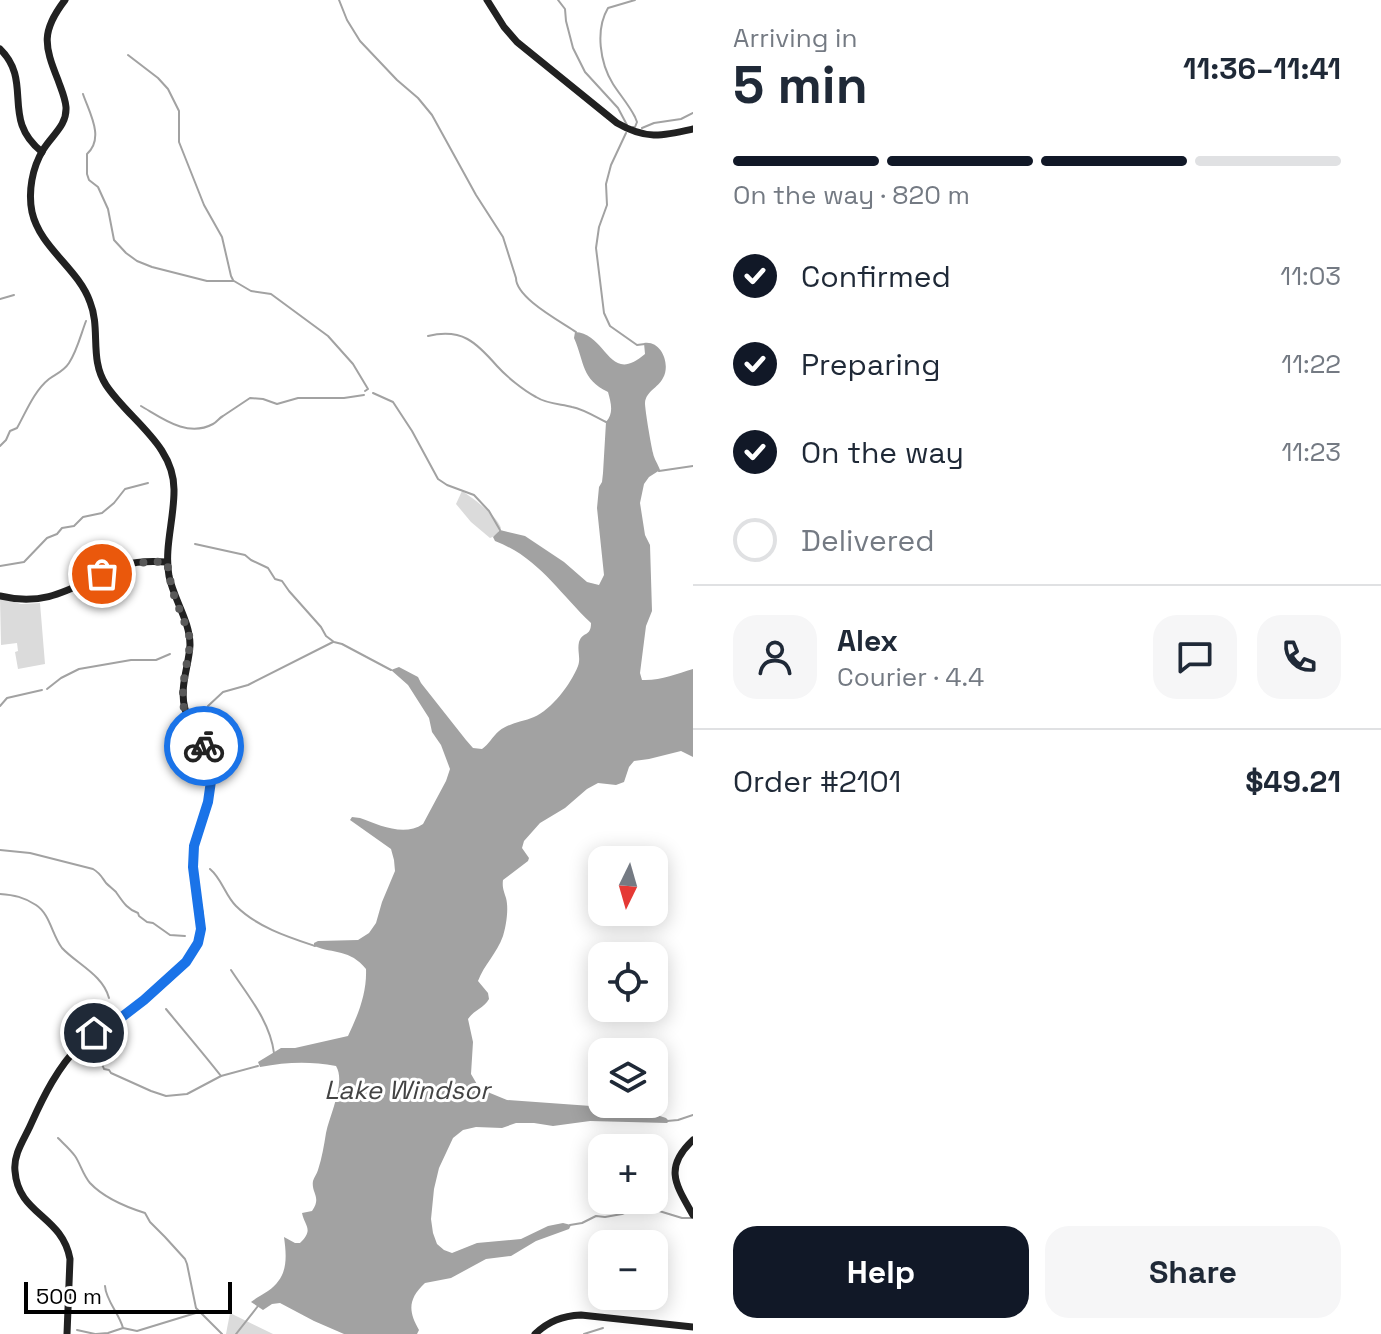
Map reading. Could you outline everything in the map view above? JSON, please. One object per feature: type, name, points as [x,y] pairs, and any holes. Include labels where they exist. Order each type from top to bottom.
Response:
[{"type":"street","points":[[65,0],[52,19],[47,40],[50,60],[64,95],[66,115],[35,166],[30,196],[33,215],[44,239],[90,299],[95,357],[106,387],[162,450],[174,475],[175,493],[167,562],[172,590],[189,634],[183,704],[207,750],[212,774],[208,802],[194,846],[193,867],[200,935],[193,953],[127,1013],[94,1033],[67,1060],[47,1091],[17,1153],[15,1174],[23,1198],[56,1228],[68,1249],[67,1334]]},
{"type":"street","points":[[487,0],[517,42],[617,123],[629,130],[655,136],[693,129]]},
{"type":"street","points":[[0,49],[11,65],[9,107]]},
{"type":"street","points":[[15,131],[42,152]]},
{"type":"street","points":[[0,596],[30,600],[57,596],[126,564],[167,562]]},
{"type":"street","points":[[693,1140],[679,1155],[674,1179],[693,1215]]},
{"type":"street","points":[[535,1334],[556,1319],[581,1315],[693,1327]]},
{"type":"shaded area","points":[[462,491],[498,523],[501,528],[495,536],[490,538],[456,504]]},
{"type":"shaded area","points":[[0,598],[21,604],[40,603],[45,664],[18,669],[17,643],[1,645]]},
{"type":"shaded area","points":[[230,1313],[271,1333],[273,1334],[226,1334]]},
{"type":"water","name":"Lake Windsor","points":[[575,332],[586,335],[615,362],[623,364],[645,354],[644,343],[660,349],[665,360],[663,378],[645,403],[653,453],[660,470],[644,484],[640,503],[645,535],[650,545],[652,611],[646,626],[640,673],[642,680],[649,680],[693,669],[693,757],[681,751],[634,761],[624,782],[616,785],[598,783],[587,789],[565,808],[540,823],[524,841],[522,848],[529,858],[503,880],[507,907],[504,932],[478,981],[489,999],[468,1019],[473,1042],[471,1074],[478,1086],[507,1100],[588,1106],[588,1118],[666,1118],[669,1121],[590,1121],[553,1126],[516,1123],[502,1128],[463,1130],[453,1138],[439,1168],[434,1189],[431,1219],[437,1244],[452,1253],[477,1243],[521,1239],[548,1226],[563,1223],[571,1225],[569,1229],[536,1241],[511,1256],[486,1259],[451,1278],[425,1283],[415,1294],[412,1305],[419,1330],[417,1334],[344,1334],[280,1303],[263,1310],[251,1302],[275,1286],[283,1274],[286,1260],[284,1237],[300,1243],[307,1234],[302,1213],[312,1211],[316,1202],[313,1181],[321,1161],[339,1081],[336,1066],[298,1063],[260,1067],[258,1062],[281,1048],[295,1048],[348,1036],[361,1004],[366,969],[354,958],[314,946],[314,943],[358,940],[369,933],[376,923],[395,871],[391,849],[350,820],[352,817],[360,818],[400,830],[416,828],[423,824],[446,781],[450,769],[441,745],[432,732],[429,718],[408,685],[391,670],[399,667],[418,677],[473,748],[482,749],[503,728],[547,709],[575,673],[579,642],[590,630],[591,623],[536,566],[493,537],[500,530],[525,536],[587,582],[599,585],[604,575],[597,508],[606,422],[611,404],[608,392],[588,376],[574,338]]},
{"type":"waterway","points":[[339,0],[360,41],[432,115],[503,237],[518,286],[531,301],[576,332]]},
{"type":"waterway","points":[[558,0],[565,9],[573,48],[585,72],[618,108],[627,125]]},
{"type":"waterway","points":[[633,127],[637,122],[635,117],[605,66],[600,36],[608,8],[635,0]]},
{"type":"waterway","points":[[128,55],[158,78],[168,89],[179,111],[179,142],[204,205],[222,237],[233,280]]},
{"type":"waterway","points":[[83,94],[95,133],[92,148],[87,154],[87,174],[98,187],[108,209],[114,240],[126,253],[152,267],[207,281],[234,281],[251,291],[271,294],[328,336],[353,364],[368,389],[365,391]]},
{"type":"waterway","points":[[642,128],[693,113]]},
{"type":"waterway","points":[[626,133],[606,184],[607,205],[596,248],[604,313],[610,326],[637,345],[645,344]]},
{"type":"waterway","points":[[0,299],[14,295]]},
{"type":"waterway","points":[[0,446],[10,431],[17,428],[39,389],[69,363],[86,321]]},
{"type":"waterway","points":[[428,336],[450,334],[467,339],[531,394],[545,401],[581,409],[606,422]]},
{"type":"waterway","points":[[373,393],[393,402],[438,479],[474,495],[489,511],[500,530]]},
{"type":"waterway","points":[[141,406],[175,425],[194,429],[213,424],[250,398],[277,404],[298,398],[364,395]]},
{"type":"waterway","points":[[659,471],[693,466]]},
{"type":"waterway","points":[[0,566],[24,562],[47,538],[62,528],[74,526],[83,517],[102,513],[125,489],[148,483]]},
{"type":"waterway","points":[[195,544],[245,555],[268,568],[326,636],[391,670]]},
{"type":"waterway","points":[[208,706],[223,692],[248,685],[333,642]]},
{"type":"waterway","points":[[47,689],[79,669],[131,660],[156,660],[170,654]]},
{"type":"waterway","points":[[0,706],[7,698],[42,690]]},
{"type":"waterway","points":[[0,850],[30,853],[93,869],[126,905],[147,922],[170,935],[185,936]]},
{"type":"waterway","points":[[210,869],[232,902],[253,920],[315,946]]},
{"type":"waterway","points":[[0,894],[23,898],[41,909],[62,948],[95,976],[109,998]]},
{"type":"waterway","points":[[231,970],[263,1020],[274,1053]]},
{"type":"waterway","points":[[166,1009],[221,1076]]},
{"type":"waterway","points":[[87,1054],[111,1073],[166,1096],[187,1094],[221,1076],[258,1066]]},
{"type":"waterway","points":[[667,1121],[693,1115]]},
{"type":"waterway","points":[[58,1138],[75,1156],[96,1188],[116,1201],[145,1213],[185,1259],[196,1308],[222,1334]]},
{"type":"waterway","points":[[570,1225],[596,1216],[622,1214],[646,1207],[691,1218]]},
{"type":"waterway","points":[[105,1286],[123,1328]]},
{"type":"waterway","points":[[236,1334],[258,1306]]},
{"type":"waterway","points":[[96,1334],[123,1328],[137,1331],[199,1312]]},
{"type":"waterway","points":[[584,1334],[603,1328]]},
{"type":"waterway","points":[[77,1330],[95,1334]]},
{"type":"way so far","points":[[102,574],[126,564],[167,562],[172,590],[189,634],[183,704],[204,746]]},
{"type":"route","points":[[94,1033],[144,1000],[186,962],[198,943],[201,929],[193,867],[194,846],[208,802],[212,774],[204,746]]}]
